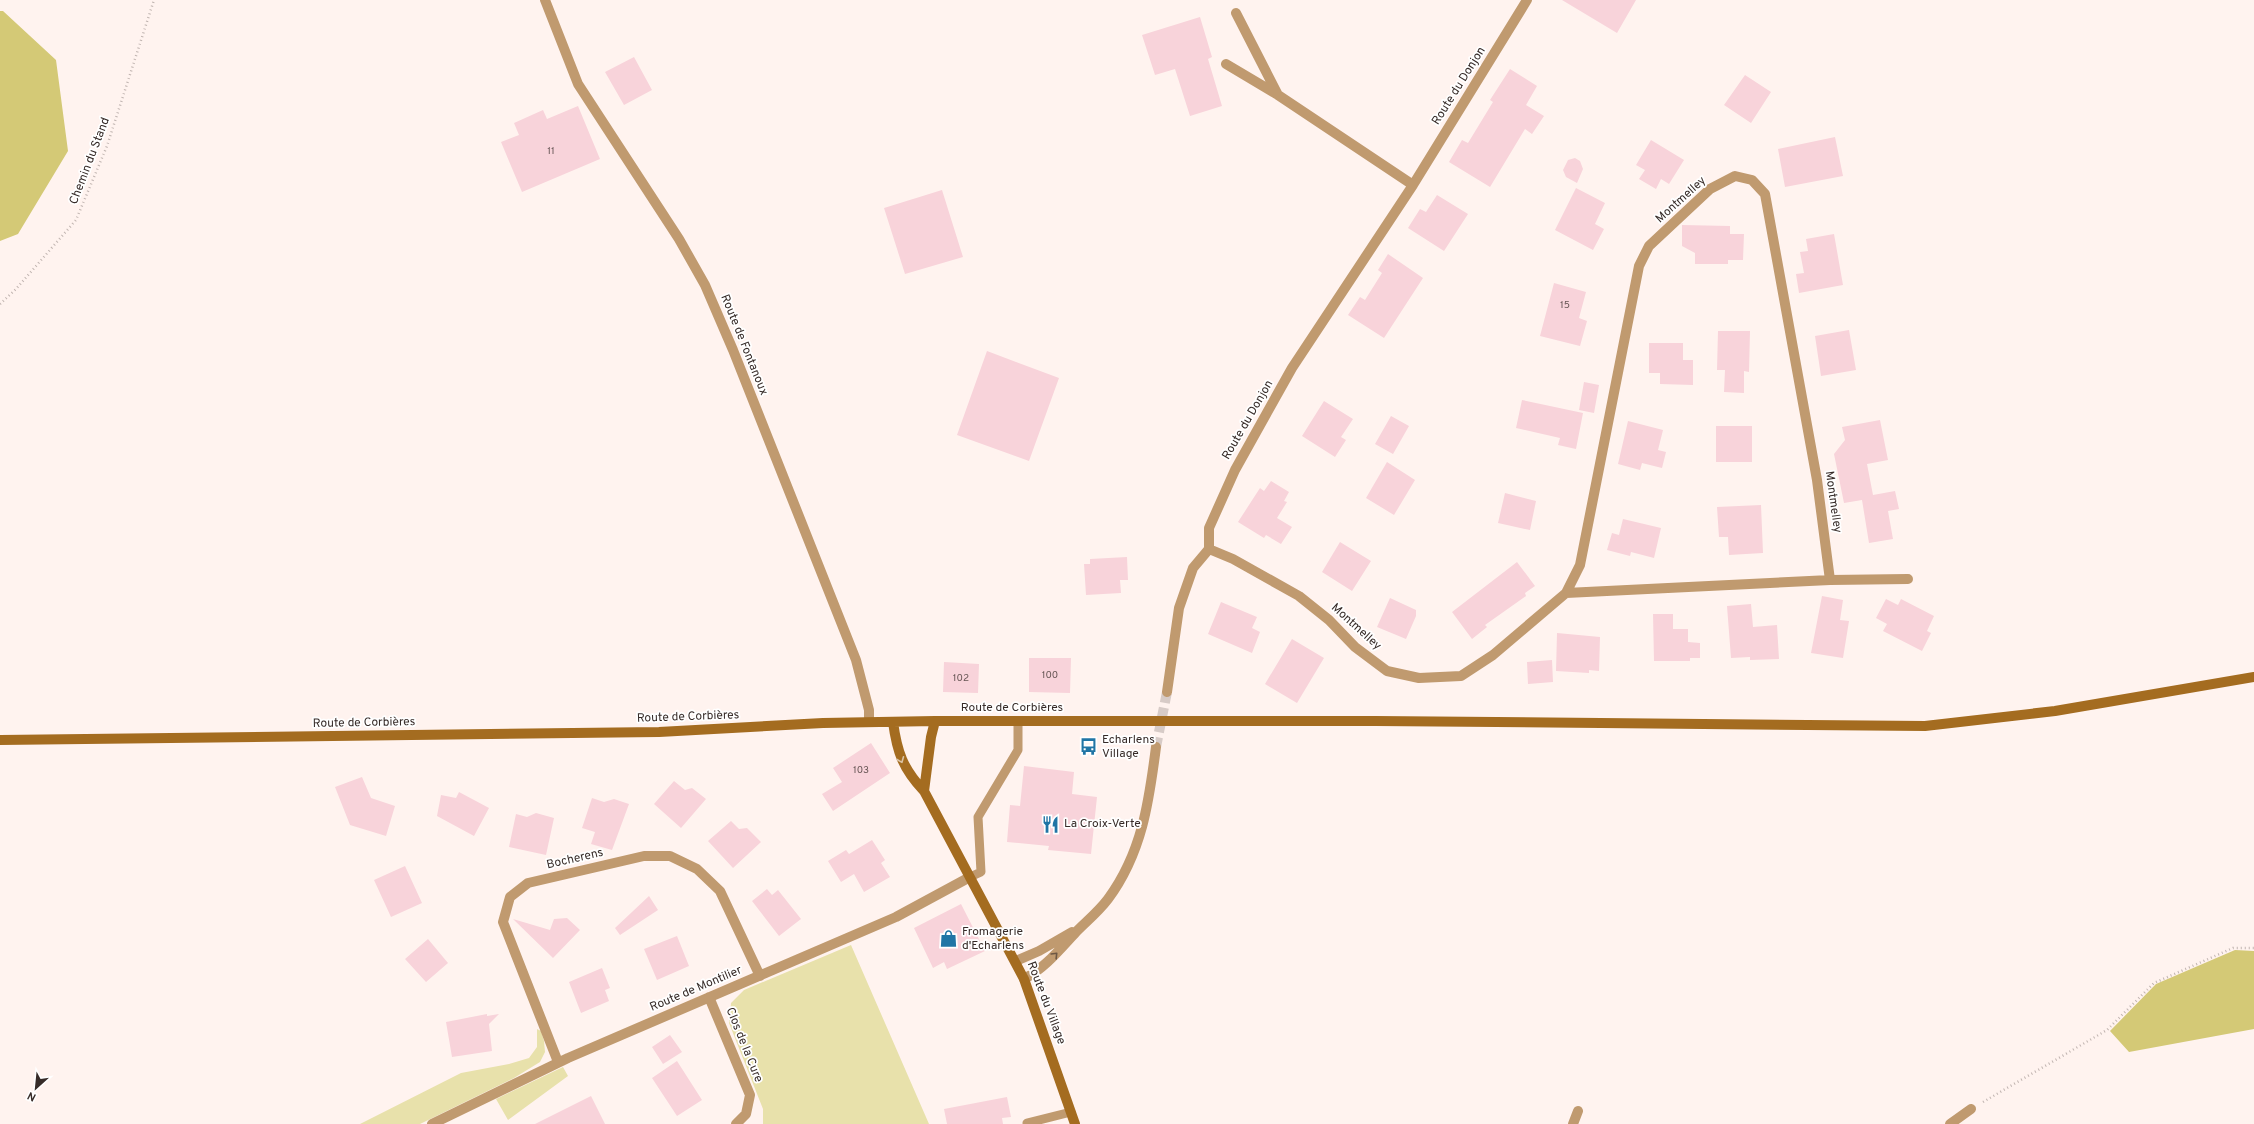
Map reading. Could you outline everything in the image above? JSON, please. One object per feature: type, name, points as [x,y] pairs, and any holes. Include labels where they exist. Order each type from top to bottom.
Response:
[{"type":"main road","name":"Route de Corbières","points":[[0,740],[651,732],[869,722],[935,721],[1376,721],[1924,726],[2055,711],[2254,677]]},
{"type":"main road","points":[[924,791],[931,737],[935,721]]},
{"type":"main road","name":"Route du Village","points":[[892,722],[896,745],[909,776],[924,791],[1016,961],[1024,979],[1075,1124]]},
{"type":"street","name":"Route de Fontanoux","points":[[545,0],[578,84],[679,239],[705,285],[733,350],[856,660],[868,710],[869,722]]},
{"type":"street","name":"Route du Donjon","points":[[1209,549],[1209,528],[1238,464],[1292,368],[1413,185],[1527,0]]},
{"type":"street","points":[[1236,13],[1278,95]]},
{"type":"street","points":[[1226,64],[1278,95],[1413,185]]},
{"type":"street","name":"Montmelley","points":[[1209,549],[1233,559],[1299,596],[1329,620],[1355,647],[1387,671],[1419,678],[1461,676],[1493,655],[1566,593],[1580,565],[1639,266],[1655,240],[1710,189],[1735,176],[1752,180],[1765,194],[1817,480],[1830,580]]},
{"type":"street","points":[[1167,692],[1179,608],[1193,568],[1209,549]]},
{"type":"street","points":[[1566,593],[1830,580],[1908,579]]},
{"type":"street","points":[[1024,979],[1052,958],[1107,901],[1134,855],[1148,808],[1156,747]]},
{"type":"street","name":"Bocherens","points":[[558,1062],[502,922],[510,897],[528,883],[644,856],[670,856],[697,869],[720,891],[760,976]]},
{"type":"street","name":"Route de Montilier","points":[[432,1124],[558,1062],[896,917],[970,877]]},
{"type":"street","points":[[1016,961],[1039,951],[1084,925]]},
{"type":"street","name":"Clos de la Cure","points":[[709,997],[750,1095],[746,1114],[736,1124]]},
{"type":"street","points":[[1950,1124],[1971,1109]]},
{"type":"street","points":[[1573,1124],[1578,1111]]},
{"type":"lane","points":[[970,877],[981,872],[978,818],[1018,750],[1018,721]]},
{"type":"lane","points":[[1027,1123],[1071,1112]]},
{"type":"path","name":"Chemin du Stand","points":[[0,304],[16,289],[76,220],[107,146],[154,0]]},
{"type":"path","points":[[1971,1109],[2107,1030],[2154,983],[2233,948],[2254,948]]},
{"type":"shaded area","points":[[0,11],[3,11],[56,60],[68,151],[18,234],[0,241]]},
{"type":"shaded area","points":[[851,945],[929,1124],[763,1124],[763,1109],[729,1023],[731,1003],[744,990]]},
{"type":"shaded area","points":[[2235,950],[2254,951],[2254,1029],[2129,1052],[2110,1031],[2156,984]]},
{"type":"shaded area","points":[[537,1029],[541,1031],[545,1052],[540,1062],[514,1078],[420,1124],[360,1124],[461,1073],[509,1064],[529,1058],[537,1047]]},
{"type":"shaded area","points":[[563,1067],[568,1076],[508,1120],[496,1099]]},
{"type":"building","points":[[1562,0],[1636,0],[1617,33]]},
{"type":"building","points":[[1200,17],[1212,57],[1208,59],[1222,106],[1190,116],[1175,69],[1155,75],[1142,35]]},
{"type":"building","points":[[634,57],[652,90],[624,105],[605,72]]},
{"type":"building","points":[[1510,69],[1537,86],[1526,105],[1544,116],[1532,134],[1525,129],[1490,187],[1449,162],[1462,140],[1468,143],[1493,102],[1490,100]]},
{"type":"building","points":[[1745,75],[1771,92],[1751,123],[1724,105]]},
{"type":"building","points":[[578,106],[600,159],[522,192],[501,142],[519,135],[514,123],[543,110],[547,119]]},
{"type":"building","points":[[1835,137],[1843,176],[1785,187],[1778,149]]},
{"type":"building","points":[[1651,140],[1684,160],[1669,184],[1661,179],[1656,189],[1639,179],[1645,170],[1636,165]]},
{"type":"building","points":[[1575,158],[1580,161],[1583,169],[1577,183],[1566,177],[1563,170],[1568,160]]},
{"type":"building","points":[[1576,188],[1605,203],[1595,224],[1604,229],[1593,250],[1555,230]]},
{"type":"building","points":[[942,190],[963,257],[905,274],[884,208]]},
{"type":"building","points":[[1437,195],[1468,214],[1444,251],[1408,228],[1420,209],[1426,212]]},
{"type":"building","points":[[1682,225],[1730,226],[1730,234],[1744,234],[1743,260],[1728,260],[1728,264],[1695,264],[1695,253],[1682,246]]},
{"type":"building","points":[[1834,234],[1843,285],[1799,293],[1796,274],[1804,273],[1800,252],[1808,251],[1806,239]]},
{"type":"building","points":[[1388,254],[1423,278],[1384,338],[1348,315],[1360,297],[1365,300],[1382,273],[1378,270]]},
{"type":"building","points":[[1554,283],[1586,292],[1579,318],[1587,321],[1580,346],[1540,336]]},
{"type":"building","points":[[1849,330],[1856,370],[1821,376],[1815,336]]},
{"type":"building","points":[[1718,331],[1750,331],[1749,372],[1744,371],[1744,393],[1724,392],[1725,370],[1717,370]]},
{"type":"building","points":[[1649,343],[1683,343],[1683,360],[1693,360],[1693,385],[1660,384],[1660,373],[1649,373]]},
{"type":"building","points":[[987,351],[1059,378],[1029,461],[957,435]]},
{"type":"building","points":[[1584,382],[1599,385],[1594,413],[1579,410]]},
{"type":"building","points":[[1522,400],[1583,413],[1576,449],[1558,445],[1560,438],[1516,428]]},
{"type":"building","points":[[1324,401],[1353,419],[1341,437],[1346,440],[1335,457],[1302,436]]},
{"type":"building","points":[[1391,416],[1409,426],[1393,454],[1375,444]]},
{"type":"building","points":[[1880,420],[1888,460],[1867,464],[1873,495],[1895,491],[1899,509],[1888,511],[1893,539],[1869,543],[1862,500],[1844,503],[1834,454],[1845,440],[1842,427]]},
{"type":"building","points":[[1628,421],[1663,430],[1658,450],[1666,452],[1662,468],[1642,463],[1640,470],[1618,464]]},
{"type":"building","points":[[1716,426],[1752,426],[1752,462],[1716,462]]},
{"type":"building","points":[[1387,462],[1415,480],[1394,515],[1366,498]]},
{"type":"building","points":[[1271,481],[1289,492],[1284,501],[1287,502],[1277,518],[1292,527],[1281,544],[1266,535],[1264,538],[1238,522],[1260,488],[1264,491]]},
{"type":"building","points":[[1505,493],[1536,501],[1530,530],[1498,523]]},
{"type":"building","points":[[1761,505],[1763,553],[1729,555],[1728,537],[1719,537],[1717,507]]},
{"type":"building","points":[[1623,519],[1661,528],[1654,558],[1631,552],[1630,556],[1607,550],[1612,533],[1619,535]]},
{"type":"building","points":[[1340,542],[1371,561],[1352,591],[1322,572]]},
{"type":"building","points":[[1127,557],[1128,580],[1120,580],[1121,593],[1086,595],[1084,564],[1090,564],[1090,559]]},
{"type":"building","points":[[1517,562],[1535,586],[1525,593],[1526,596],[1485,625],[1487,627],[1472,639],[1452,612]]},
{"type":"building","points":[[1822,596],[1843,600],[1840,620],[1849,621],[1843,658],[1811,653]]},
{"type":"building","points":[[1390,598],[1416,610],[1416,616],[1406,639],[1377,627]]},
{"type":"building","points":[[1886,599],[1898,605],[1901,599],[1934,616],[1927,631],[1931,633],[1922,651],[1883,631],[1887,624],[1876,618]]},
{"type":"building","points":[[1221,602],[1257,617],[1252,628],[1260,632],[1252,653],[1208,634]]},
{"type":"building","points":[[1751,604],[1753,627],[1777,625],[1779,659],[1750,660],[1750,657],[1731,658],[1727,606]]},
{"type":"building","points":[[1653,614],[1673,614],[1673,629],[1688,629],[1688,642],[1700,643],[1700,658],[1690,658],[1690,661],[1654,661]]},
{"type":"building","points":[[1557,633],[1600,637],[1599,671],[1589,670],[1589,673],[1556,671]]},
{"type":"building","points":[[1292,639],[1324,658],[1297,703],[1265,684]]},
{"type":"building","points":[[1029,658],[1071,658],[1070,693],[1029,692]]},
{"type":"building","points":[[1552,660],[1553,682],[1528,684],[1527,662]]},
{"type":"building","points":[[944,662],[979,664],[978,693],[943,692]]},
{"type":"building","points":[[871,743],[890,773],[833,811],[822,794],[842,782],[833,768]]},
{"type":"building","name":"La Croix-Verte","points":[[1024,766],[1074,772],[1072,794],[1097,797],[1091,854],[1048,850],[1049,846],[1007,842],[1010,805],[1020,806]]},
{"type":"building","points":[[362,777],[371,798],[395,806],[386,836],[350,825],[335,787]]},
{"type":"building","points":[[674,781],[685,790],[692,788],[706,799],[681,828],[654,804]]},
{"type":"building","points":[[459,792],[489,808],[474,836],[437,816],[441,795],[456,798]]},
{"type":"building","points":[[592,798],[604,802],[614,799],[629,804],[612,850],[591,844],[595,832],[582,828]]},
{"type":"building","points":[[536,813],[554,818],[546,855],[509,847],[516,814],[527,817]]},
{"type":"building","points":[[731,821],[739,829],[747,828],[761,842],[733,868],[708,841]]},
{"type":"building","points":[[872,840],[885,860],[881,863],[890,877],[864,892],[854,874],[841,882],[828,861],[846,850],[849,854]]},
{"type":"building","points":[[405,866],[422,903],[391,917],[374,880]]},
{"type":"building","points":[[767,889],[772,895],[778,890],[801,919],[779,936],[752,901]]},
{"type":"building","points":[[649,896],[658,910],[620,935],[615,928]]},
{"type":"building","name":"Fromagerie d'Echarlens","points":[[961,904],[985,951],[947,969],[944,962],[933,968],[914,928]]},
{"type":"building","points":[[567,918],[580,930],[553,958],[513,919],[550,930],[554,919]]},
{"type":"building","points":[[677,936],[689,966],[657,980],[644,949]]},
{"type":"building","points":[[428,939],[448,963],[426,982],[405,959]]},
{"type":"building","points":[[602,968],[610,988],[605,990],[609,1001],[581,1013],[569,982]]},
{"type":"building","points":[[487,1014],[487,1016],[499,1014],[489,1024],[492,1051],[452,1057],[446,1022]]},
{"type":"building","points":[[670,1035],[682,1052],[663,1064],[652,1047]]},
{"type":"building","points":[[677,1061],[702,1100],[677,1116],[652,1078]]},
{"type":"building","points":[[591,1096],[605,1124],[535,1124]]},
{"type":"building","points":[[1007,1097],[1011,1117],[1002,1118],[1003,1124],[947,1124],[944,1109]]},
{"type":"tunnel","points":[[1156,747],[1167,692]]},
{"type":"place","name":"Echarlens Village","points":[[1089,747]]},
{"type":"place","name":"La Croix-Verte","points":[[1051,824]]},
{"type":"place","name":"Fromagerie d'Echarlens","points":[[949,939]]}]
